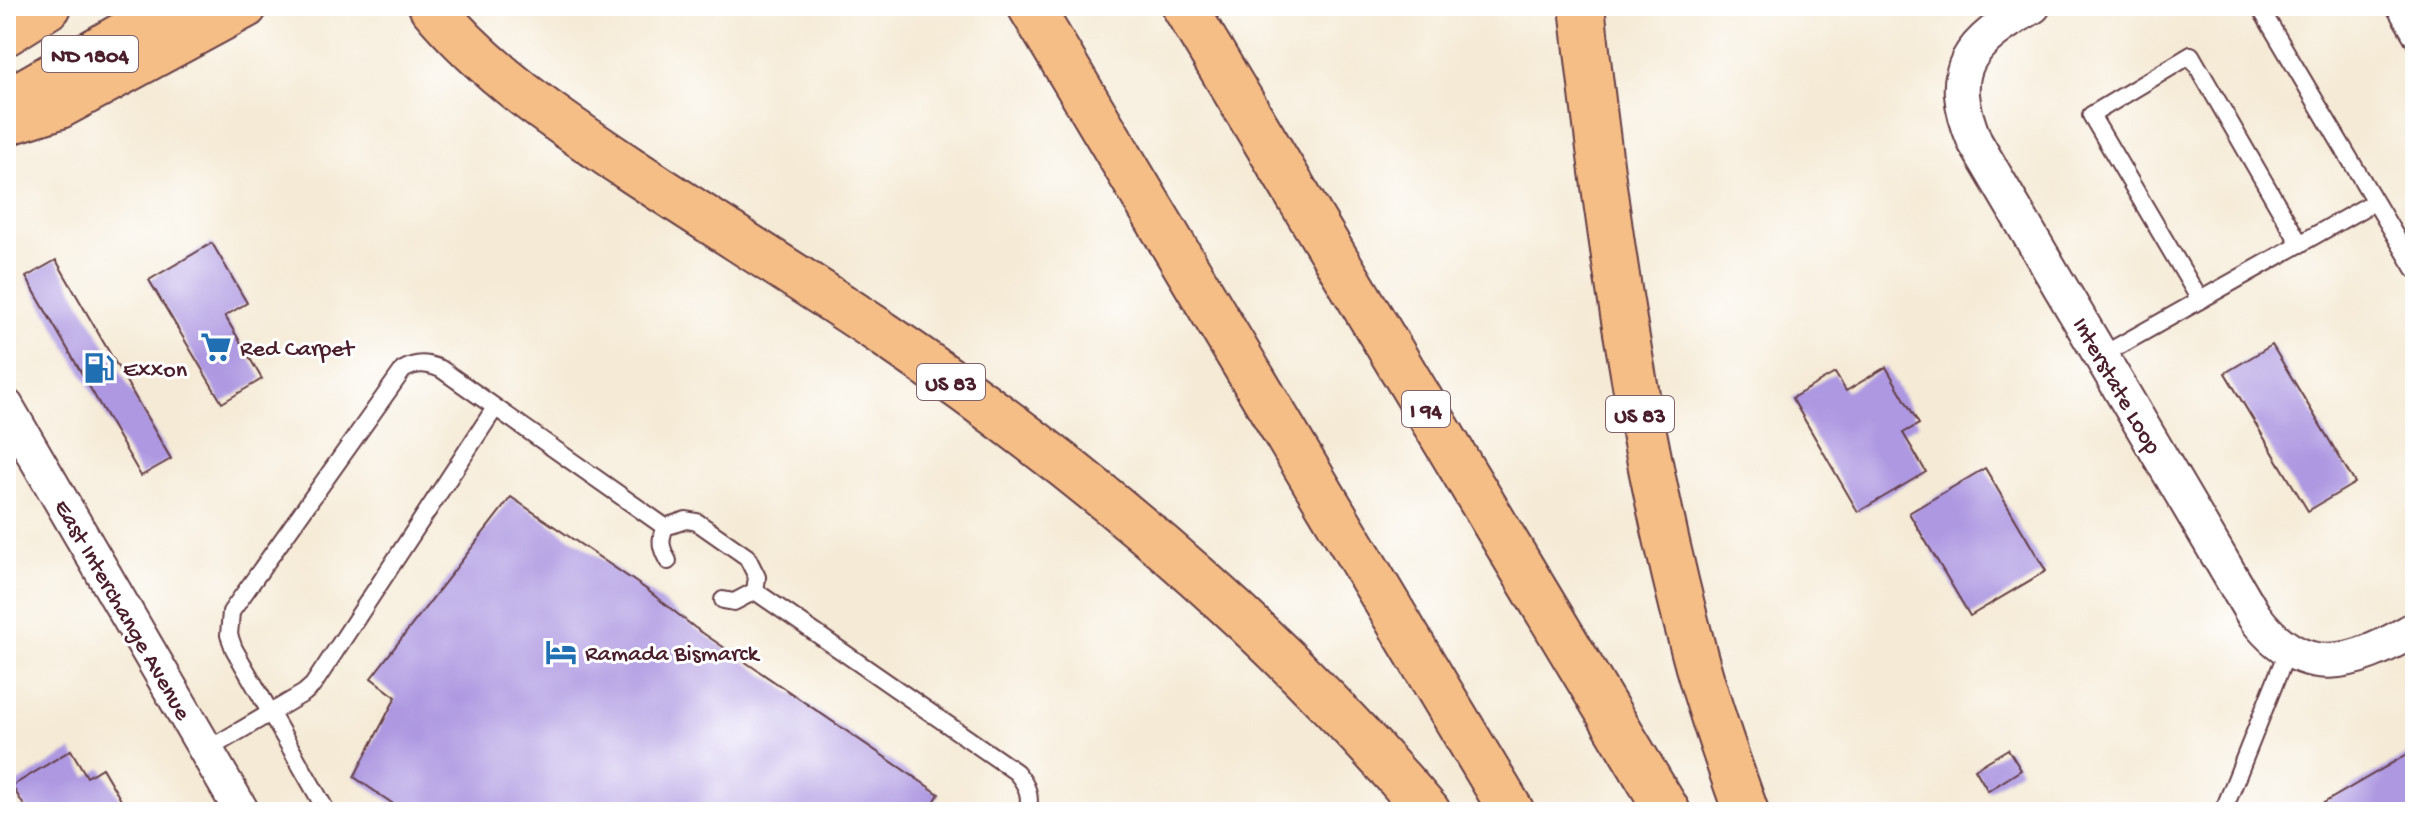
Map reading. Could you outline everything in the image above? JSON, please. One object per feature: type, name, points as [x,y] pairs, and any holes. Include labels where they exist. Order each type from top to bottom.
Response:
[{"type":"main road","points":[[6,33],[49,6]]},
{"type":"main road","name":"ND 1804","points":[[6,102],[173,6]]},
{"type":"main road","points":[[6,123],[60,106],[245,6]]},
{"type":"main road","name":"US 83","points":[[431,6],[479,58],[556,121],[930,366],[1121,510],[1215,591],[1287,661],[1357,732],[1428,812]]},
{"type":"main road","points":[[1030,6],[1512,812]]},
{"type":"main road","name":"I 94","points":[[1184,6],[1668,812]]},
{"type":"main road","name":"US 83","points":[[1582,6],[1607,223],[1652,481],[1696,660],[1746,812]]},
{"type":"street","name":"Interstate Loop","points":[[2033,6],[1996,28],[1980,42],[1965,70],[1962,99],[1966,121],[1975,142],[2254,616],[2268,636],[2287,652]]},
{"type":"street","name":"East Interchange Avenue","points":[[6,406],[242,812]]},
{"type":"street","points":[[2287,652],[2310,659],[2360,657],[2415,629]]},
{"type":"lane","points":[[2259,6],[2415,269]]},
{"type":"lane","points":[[2394,6],[2415,42]]},
{"type":"lane","points":[[2200,300],[2091,115],[2191,55],[2300,244]]},
{"type":"lane","points":[[2101,356],[2374,202]]},
{"type":"lane","points":[[327,812],[234,649],[229,635],[231,612],[403,370],[415,363],[441,369],[665,527]]},
{"type":"lane","points":[[207,750],[271,714],[313,685],[495,408]]},
{"type":"lane","points":[[668,561],[661,549],[665,527],[686,520],[697,522],[747,557],[757,577],[755,591]]},
{"type":"lane","points":[[723,600],[734,602],[755,591]]},
{"type":"lane","points":[[755,591],[1016,772],[1030,795],[1027,812]]},
{"type":"lane","points":[[2223,812],[2287,652]]},
{"type":"building","name":"Red Carpet","points":[[212,243],[247,303],[225,316],[262,379],[222,403],[149,280]]},
{"type":"building","name":"Exxon","points":[[56,260],[171,459],[141,476],[26,277]]},
{"type":"building","points":[[2272,345],[2355,483],[2308,511],[2225,373]]},
{"type":"building","points":[[1886,367],[1919,424],[1903,433],[1926,472],[1858,512],[1792,398],[1835,373],[1846,391]]},
{"type":"building","points":[[1985,468],[2046,571],[1970,616],[1909,513]]},
{"type":"building","name":"Ramada Bismarck","points":[[511,497],[646,589],[694,627],[939,794],[928,812],[405,812],[354,777],[396,697],[371,678]]},
{"type":"building","points":[[2008,749],[2021,770],[1988,791],[1975,769]]},
{"type":"building","points":[[71,750],[87,777],[102,768],[128,812],[28,812],[12,786]]},
{"type":"building","points":[[2413,751],[2415,812],[2318,812],[2315,808]]},
{"type":"place","name":"Red Carpet","points":[[216,347]]},
{"type":"place","name":"Exxon","points":[[99,368]]},
{"type":"place","name":"Ramada Bismarck","points":[[561,652]]}]
